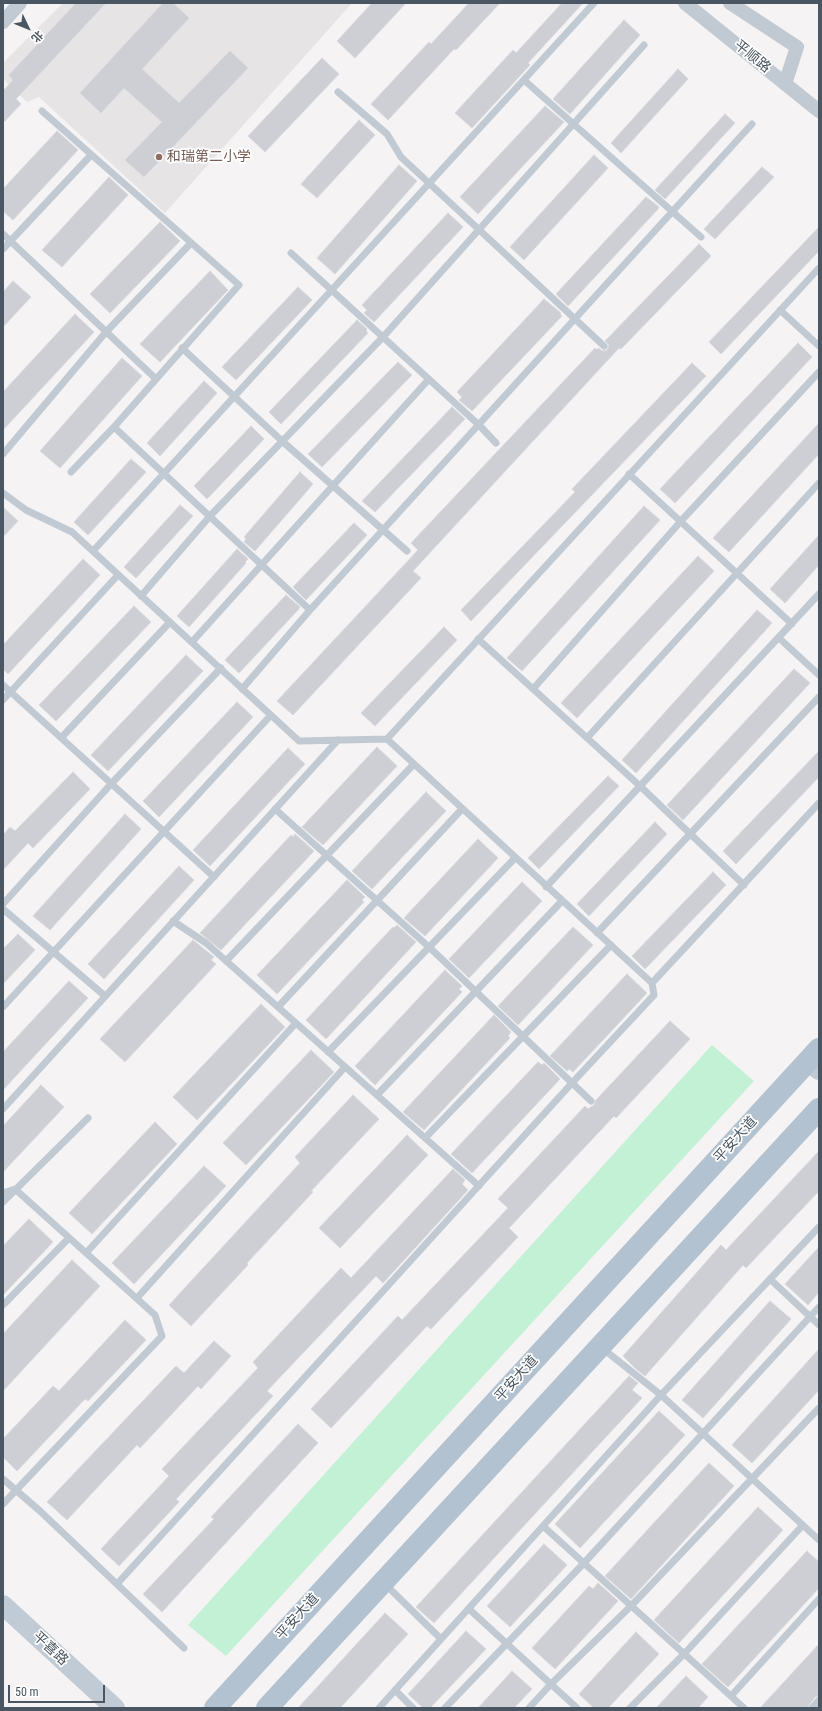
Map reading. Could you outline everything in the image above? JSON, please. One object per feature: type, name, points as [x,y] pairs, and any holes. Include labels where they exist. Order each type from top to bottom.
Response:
[{"type":"main road","name":"平安大道","points":[[215,1708],[815,1060]]},
{"type":"main road","points":[[267,1708],[819,1109]]},
{"type":"street","points":[[3,22],[20,3]]},
{"type":"street","name":"平顺路","points":[[685,3],[819,111]]},
{"type":"street","points":[[730,3],[796,47],[785,84]]},
{"type":"street","name":"平喜路","points":[[3,1606],[115,1708]]},
{"type":"lane","points":[[93,551],[163,472],[594,3]]},
{"type":"lane","points":[[141,596],[210,516],[383,337],[644,45]]},
{"type":"lane","points":[[524,80],[701,237]]},
{"type":"lane","points":[[338,92],[387,134],[401,156],[604,346]]},
{"type":"lane","points":[[42,111],[239,285],[114,427],[71,472]]},
{"type":"lane","points":[[242,689],[310,610],[752,124]]},
{"type":"lane","points":[[3,249],[91,155]]},
{"type":"lane","points":[[3,234],[156,379]]},
{"type":"lane","points":[[3,454],[106,332],[191,243]]},
{"type":"lane","points":[[291,253],[479,424],[496,443]]},
{"type":"lane","points":[[386,739],[819,268]]},
{"type":"lane","points":[[780,310],[819,346]]},
{"type":"lane","points":[[182,348],[282,441],[407,551]]},
{"type":"lane","points":[[533,689],[681,521],[819,372]]},
{"type":"lane","points":[[192,642],[429,379]]},
{"type":"lane","points":[[114,427],[310,610]]},
{"type":"lane","points":[[629,474],[792,624]]},
{"type":"lane","points":[[587,738],[738,574],[819,483]]},
{"type":"lane","points":[[3,493],[26,510],[72,532],[299,741],[386,739],[652,983],[654,995],[572,1083],[117,1584]]},
{"type":"lane","points":[[3,700],[118,575]]},
{"type":"lane","points":[[546,887],[819,594]]},
{"type":"lane","points":[[61,738],[170,622]]},
{"type":"lane","points":[[779,638],[819,676]]},
{"type":"lane","points":[[478,640],[640,786],[744,885]]},
{"type":"lane","points":[[3,904],[111,784],[221,668]]},
{"type":"lane","points":[[3,685],[214,877]]},
{"type":"lane","points":[[597,932],[819,697]]},
{"type":"lane","points":[[3,1007],[271,715]]},
{"type":"lane","points":[[3,1109],[338,740]]},
{"type":"lane","points":[[226,960],[414,764]]},
{"type":"lane","points":[[652,983],[819,803]]},
{"type":"lane","points":[[275,809],[429,947],[591,1101]]},
{"type":"lane","points":[[278,1007],[462,809]]},
{"type":"lane","points":[[328,1052],[515,858]]},
{"type":"lane","points":[[377,1095],[562,901]]},
{"type":"lane","points":[[3,909],[105,996]]},
{"type":"lane","points":[[173,921],[206,943],[226,960],[479,1186]]},
{"type":"lane","points":[[425,1138],[611,946]]},
{"type":"lane","points":[[86,1252],[296,1023]]},
{"type":"lane","points":[[137,1298],[345,1067]]},
{"type":"lane","points":[[3,1202],[88,1118]]},
{"type":"lane","points":[[3,1193],[15,1190]]},
{"type":"lane","points":[[3,1504],[162,1336],[155,1315],[15,1190]]},
{"type":"lane","points":[[379,1708],[661,1395],[819,1227]]},
{"type":"lane","points":[[3,1305],[69,1238]]},
{"type":"lane","points":[[770,1279],[819,1325]]},
{"type":"lane","points":[[445,1708],[584,1563],[819,1307]]},
{"type":"lane","points":[[601,1346],[661,1395],[703,1432],[819,1540]]},
{"type":"lane","points":[[529,1708],[551,1684],[631,1606],[819,1408]]},
{"type":"lane","points":[[3,1479],[184,1648]]},
{"type":"lane","points":[[630,1708],[684,1654],[803,1525]]},
{"type":"lane","points":[[543,1526],[744,1708]]},
{"type":"lane","points":[[383,1583],[441,1639]]},
{"type":"lane","points":[[731,1696],[819,1599]]},
{"type":"lane","points":[[469,1608],[577,1708]]},
{"type":"lane","points":[[395,1690],[413,1708]]},
{"type":"lane","points":[[812,1708],[819,1700]]},
{"type":"shaded area","name":"和瑞第二小学","points":[[63,3],[352,3],[165,213],[39,97],[27,102],[3,79],[3,63]]},
{"type":"green space","points":[[712,1045],[754,1081],[226,1656],[188,1625]]},
{"type":"building","points":[[76,3],[106,3],[16,99],[21,104],[3,123],[3,91],[13,80],[9,75]]},
{"type":"building","points":[[163,3],[173,3],[189,18],[142,69],[179,103],[230,51],[248,68],[144,177],[125,160],[162,122],[124,88],[101,113],[80,93]]},
{"type":"building","points":[[372,3],[406,3],[355,58],[337,41]]},
{"type":"building","points":[[469,3],[500,3],[456,50],[454,49],[388,120],[371,104],[429,42],[431,44]]},
{"type":"building","points":[[562,3],[583,3],[528,63],[530,65],[472,128],[455,113],[513,50],[516,53]]},
{"type":"building","points":[[624,20],[640,35],[570,114],[553,99]]},
{"type":"building","points":[[322,58],[339,74],[265,152],[248,136]]},
{"type":"building","points":[[678,69],[688,79],[621,153],[611,143]]},
{"type":"building","points":[[545,106],[564,122],[478,214],[460,197]]},
{"type":"building","points":[[725,114],[735,123],[665,199],[655,190]]},
{"type":"building","points":[[359,120],[375,135],[317,198],[301,184]]},
{"type":"building","points":[[57,131],[78,150],[13,220],[3,211],[3,189]]},
{"type":"building","points":[[594,155],[608,168],[524,260],[510,247]]},
{"type":"building","points":[[399,165],[417,181],[335,274],[317,258]]},
{"type":"building","points":[[762,167],[774,177],[715,239],[704,229]]},
{"type":"building","points":[[109,177],[128,195],[62,267],[42,250]]},
{"type":"building","points":[[646,197],[659,208],[568,306],[556,294]]},
{"type":"building","points":[[448,213],[463,227],[374,322],[364,313],[367,310],[362,305]]},
{"type":"building","points":[[160,222],[180,241],[110,313],[90,294]]},
{"type":"building","points":[[819,227],[819,251],[721,354],[709,342]]},
{"type":"building","points":[[699,244],[711,256],[621,349],[619,348],[413,571],[421,578],[293,715],[277,701],[418,550],[411,543],[595,348],[603,351],[607,350],[609,345],[605,341]]},
{"type":"building","points":[[210,271],[228,290],[160,362],[140,344]]},
{"type":"building","points":[[13,281],[31,297],[3,327],[3,292]]},
{"type":"building","points":[[298,287],[312,300],[236,380],[222,367]]},
{"type":"building","points":[[544,299],[561,313],[560,314],[562,316],[472,411],[459,400],[462,397],[457,392]]},
{"type":"building","points":[[75,314],[94,332],[3,430],[3,392]]},
{"type":"building","points":[[357,320],[367,329],[366,331],[368,333],[281,424],[269,412]]},
{"type":"building","points":[[798,343],[812,357],[675,503],[660,489]]},
{"type":"building","points":[[122,358],[142,376],[60,468],[40,451]]},
{"type":"building","points":[[398,362],[412,375],[322,467],[308,454]]},
{"type":"building","points":[[692,363],[706,376],[471,621],[461,610],[575,492],[572,489]]},
{"type":"building","points":[[204,381],[217,393],[160,456],[147,443]]},
{"type":"building","points":[[452,407],[465,419],[375,512],[362,501]]},
{"type":"building","points":[[819,423],[819,454],[729,552],[713,538]]},
{"type":"building","points":[[251,426],[264,439],[207,499],[194,486]]},
{"type":"building","points":[[131,459],[146,472],[88,535],[74,522]]},
{"type":"building","points":[[300,472],[313,484],[255,551],[244,542],[246,539],[244,537]]},
{"type":"building","points":[[180,505],[193,516],[136,578],[124,567]]},
{"type":"building","points":[[644,506],[660,520],[522,671],[507,658]]},
{"type":"building","points":[[3,507],[18,521],[3,537]]},
{"type":"building","points":[[354,523],[367,535],[306,600],[293,587]]},
{"type":"building","points":[[819,535],[819,565],[785,603],[770,589]]},
{"type":"building","points":[[237,549],[248,559],[245,562],[246,563],[189,627],[177,616]]},
{"type":"building","points":[[698,556],[714,571],[577,718],[561,703]]},
{"type":"building","points":[[83,559],[100,575],[8,674],[3,669],[3,645]]},
{"type":"building","points":[[286,595],[300,607],[239,673],[225,660]]},
{"type":"building","points":[[134,606],[151,622],[56,721],[39,705]]},
{"type":"building","points":[[757,610],[772,623],[636,773],[622,760]]},
{"type":"building","points":[[444,627],[457,640],[375,726],[361,713]]},
{"type":"building","points":[[186,655],[203,671],[108,771],[91,755]]},
{"type":"building","points":[[794,669],[810,683],[683,820],[667,805]]},
{"type":"building","points":[[237,702],[253,717],[159,817],[143,801]]},
{"type":"building","points":[[377,747],[397,766],[323,845],[302,827]]},
{"type":"building","points":[[288,748],[305,764],[210,866],[193,850]]},
{"type":"building","points":[[819,751],[819,777],[736,864],[723,851]]},
{"type":"building","points":[[73,772],[90,789],[33,848],[28,843],[3,870],[3,835],[10,827],[15,831]]},
{"type":"building","points":[[608,776],[619,786],[539,869],[528,858]]},
{"type":"building","points":[[426,792],[446,811],[372,889],[352,871]]},
{"type":"building","points":[[125,814],[141,829],[50,930],[33,916]]},
{"type":"building","points":[[655,822],[667,834],[589,916],[577,904]]},
{"type":"building","points":[[295,834],[314,851],[221,950],[200,933],[291,835],[293,837]]},
{"type":"building","points":[[478,839],[498,858],[425,936],[404,918]]},
{"type":"building","points":[[179,866],[194,880],[104,979],[88,964]]},
{"type":"building","points":[[713,872],[726,885],[645,969],[632,956]]},
{"type":"building","points":[[347,880],[365,897],[362,900],[364,902],[277,994],[257,975]]},
{"type":"building","points":[[522,882],[542,901],[469,978],[449,959]]},
{"type":"building","points":[[397,925],[416,942],[326,1039],[306,1020],[393,927],[394,928]]},
{"type":"building","points":[[573,927],[593,945],[518,1025],[498,1006]]},
{"type":"building","points":[[18,934],[35,950],[3,984],[3,949]]},
{"type":"building","points":[[193,940],[214,957],[211,960],[216,964],[125,1062],[100,1039]]},
{"type":"building","points":[[445,970],[462,986],[459,989],[462,992],[375,1085],[355,1066]]},
{"type":"building","points":[[627,974],[647,993],[573,1072],[569,1069],[567,1071],[550,1056]]},
{"type":"building","points":[[69,981],[88,998],[3,1090],[3,1052]]},
{"type":"building","points":[[261,1004],[285,1027],[197,1120],[173,1097]]},
{"type":"building","points":[[494,1015],[511,1032],[508,1036],[510,1038],[424,1130],[403,1112]]},
{"type":"building","points":[[670,1021],[690,1039],[616,1118],[614,1116],[509,1228],[518,1237],[431,1329],[427,1326],[331,1428],[311,1409],[398,1316],[402,1320],[508,1208],[498,1199],[585,1106],[588,1109],[594,1105],[596,1100]]},
{"type":"building","points":[[311,1050],[334,1072],[246,1165],[223,1143]]},
{"type":"building","points":[[538,1062],[542,1065],[544,1063],[560,1079],[472,1173],[451,1154]]},
{"type":"building","points":[[41,1085],[64,1107],[3,1172],[3,1126]]},
{"type":"building","points":[[353,1095],[379,1119],[311,1191],[313,1192],[191,1326],[169,1305],[300,1163],[295,1157]]},
{"type":"building","points":[[155,1122],[177,1144],[92,1234],[69,1213]]},
{"type":"building","points":[[407,1135],[428,1155],[340,1248],[319,1228]]},
{"type":"building","points":[[819,1151],[819,1191],[746,1268],[743,1265],[645,1376],[636,1369],[623,1356],[721,1245],[726,1250]]},
{"type":"building","points":[[204,1166],[226,1186],[134,1284],[112,1263]]},
{"type":"building","points":[[453,1169],[465,1180],[462,1184],[468,1190],[383,1283],[376,1276],[267,1391],[273,1396],[176,1499],[179,1502],[119,1566],[101,1549],[169,1476],[162,1469],[258,1368],[253,1362],[341,1268],[351,1278]]},
{"type":"building","points":[[29,1219],[53,1242],[3,1295],[3,1246]]},
{"type":"building","points":[[819,1247],[819,1292],[808,1305],[785,1284]]},
{"type":"building","points":[[72,1260],[100,1286],[3,1391],[3,1334]]},
{"type":"building","points":[[770,1301],[791,1319],[703,1418],[682,1400]]},
{"type":"building","points":[[125,1320],[146,1340],[88,1401],[85,1399],[17,1471],[3,1457],[3,1439],[53,1386],[59,1391]]},
{"type":"building","points":[[214,1341],[231,1356],[201,1389],[198,1386],[140,1448],[137,1445],[67,1520],[47,1502],[176,1366],[184,1373]]},
{"type":"building","points":[[819,1349],[819,1390],[752,1463],[732,1445]]},
{"type":"building","points":[[629,1376],[638,1383],[632,1390],[642,1398],[434,1623],[416,1607]]},
{"type":"building","points":[[659,1411],[685,1435],[580,1548],[555,1524]]},
{"type":"building","points":[[298,1424],[318,1443],[162,1612],[143,1594],[214,1519],[211,1517]]},
{"type":"building","points":[[709,1463],[734,1486],[631,1599],[605,1576]]},
{"type":"building","points":[[758,1507],[783,1530],[679,1643],[654,1620]]},
{"type":"building","points":[[544,1544],[567,1565],[510,1627],[487,1606]]},
{"type":"building","points":[[807,1551],[819,1562],[819,1588],[728,1687],[702,1664]]},
{"type":"building","points":[[598,1583],[618,1601],[555,1669],[532,1648],[589,1586],[593,1589]]},
{"type":"building","points":[[385,1613],[408,1634],[340,1708],[298,1708]]},
{"type":"building","points":[[466,1631],[486,1649],[430,1708],[423,1708],[408,1694]]},
{"type":"building","points":[[636,1632],[659,1654],[608,1708],[594,1708],[579,1694]]},
{"type":"building","points":[[819,1644],[819,1695],[815,1697],[807,1708],[760,1708]]},
{"type":"building","points":[[512,1671],[532,1689],[514,1708],[478,1708]]},
{"type":"building","points":[[686,1676],[708,1697],[698,1708],[656,1708]]},
{"type":"place","name":"和瑞第二小学","points":[[159,157]]}]
